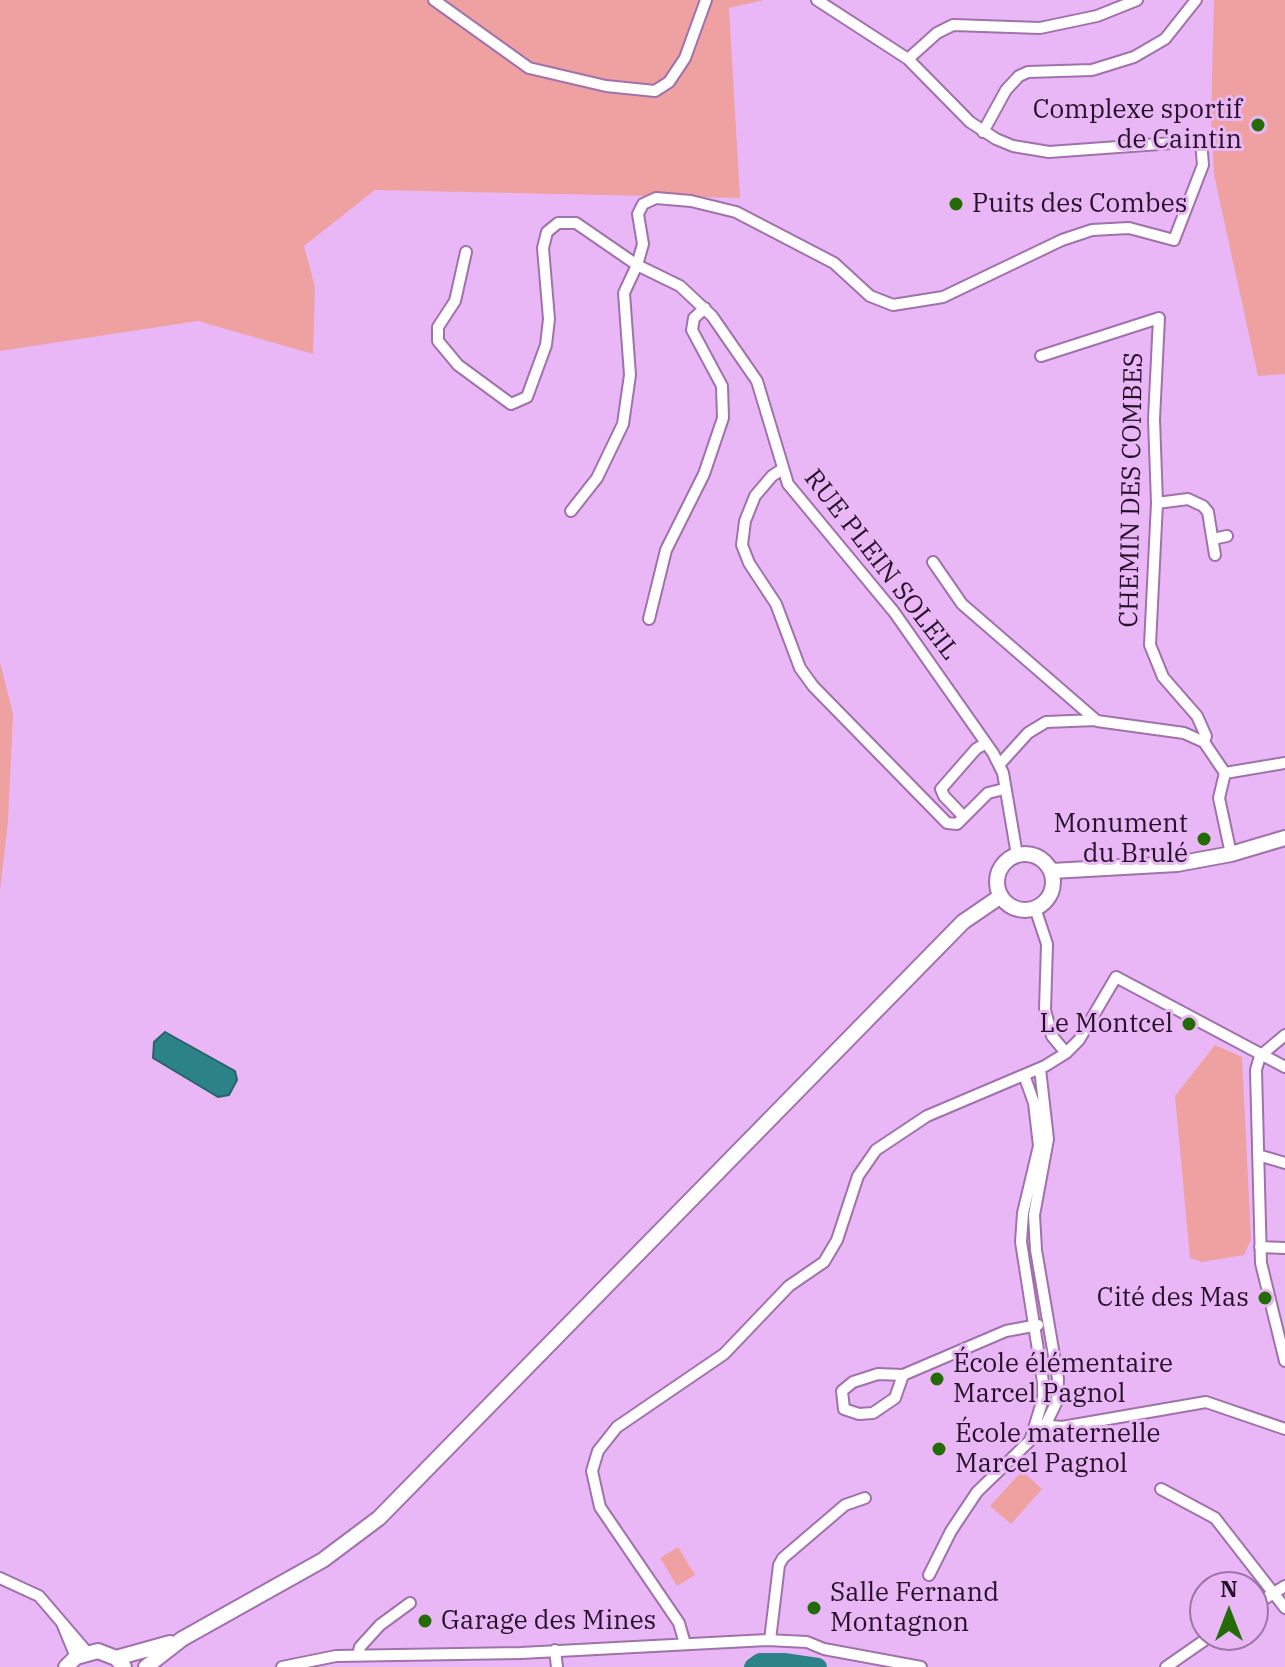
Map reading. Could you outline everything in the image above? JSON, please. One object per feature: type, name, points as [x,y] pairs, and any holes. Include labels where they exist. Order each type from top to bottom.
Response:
[{"type":"main road","points":[[1052,871],[1050,896],[1035,908],[1016,908],[1001,896],[997,884],[999,871],[1017,855],[1035,855],[1052,871],[1177,864],[1231,854],[1285,838]]},
{"type":"main road","points":[[76,1659],[108,1653],[120,1663],[182,1639],[323,1560],[379,1518],[963,922],[1001,896]]},
{"type":"main road","points":[[146,1667],[182,1639]]},
{"type":"street","points":[[434,0],[529,68],[606,86],[655,91],[669,82],[685,58],[706,0]]},
{"type":"street","points":[[571,511],[597,478],[623,424],[630,375],[624,293],[643,244],[638,214],[643,204],[656,198],[691,201],[736,212],[834,263],[870,296],[893,305],[943,297],[1062,240],[1092,230],[1129,228],[1174,240],[1203,165],[1201,141],[1049,152],[1013,146],[983,132],[908,59],[817,0]]},
{"type":"street","points":[[908,59],[937,33],[953,25],[1040,28],[1097,16],[1137,0]]},
{"type":"street","points":[[983,132],[1006,90],[1019,76],[1028,72],[1092,70],[1134,57],[1165,39],[1196,0]]},
{"type":"street","name":"RUE PLEIN SOLEIL","points":[[466,252],[455,301],[438,327],[438,341],[458,365],[511,404],[527,397],[546,345],[549,319],[543,248],[547,232],[558,223],[576,223],[637,265],[680,286],[705,308],[757,381],[781,470],[788,484],[894,612],[999,765],[1017,855]]},
{"type":"street","points":[[649,619],[666,550],[704,474],[723,418],[722,386],[692,330],[694,318],[705,308]]},
{"type":"street","name":"CHEMIN DES COMBES","points":[[1041,356],[1159,318],[1154,419],[1157,503],[1150,645],[1163,677],[1197,716],[1206,736],[1204,742],[1225,773]]},
{"type":"street","points":[[781,470],[755,496],[745,521],[742,545],[749,563],[776,604],[800,668],[813,686],[947,823],[957,824],[988,793],[1004,789]]},
{"type":"street","points":[[1157,503],[1188,499],[1203,506],[1208,512],[1215,555]]},
{"type":"street","points":[[1213,539],[1227,536]]},
{"type":"street","points":[[933,562],[962,604],[1097,721]]},
{"type":"street","points":[[999,765],[1028,733],[1046,722],[1080,718],[1184,733],[1204,742]]},
{"type":"street","points":[[964,817],[941,789],[976,749],[986,743]]},
{"type":"street","points":[[1231,854],[1219,798],[1225,773],[1285,763]]},
{"type":"street","points":[[1035,908],[1047,944],[1045,1010],[1052,1036],[1066,1053]]},
{"type":"street","points":[[685,1644],[679,1623],[600,1507],[592,1471],[598,1451],[617,1427],[724,1354],[789,1286],[824,1262],[837,1240],[858,1176],[887,1140],[927,1116],[1040,1069],[1066,1053],[1079,1040],[1116,977],[1285,1067]]},
{"type":"street","points":[[1285,1035],[1260,1056],[1256,1070],[1261,1263],[1285,1361]]},
{"type":"street","points":[[929,1575],[951,1531],[977,1492],[1030,1440],[1057,1401],[1058,1379],[1034,1215],[1048,1139],[1040,1069]]},
{"type":"street","points":[[1024,1075],[1034,1103],[1039,1146],[1023,1213],[1021,1242],[1043,1382],[1041,1424]]},
{"type":"street","points":[[1258,1155],[1285,1163]]},
{"type":"street","points":[[1260,1247],[1285,1248]]},
{"type":"street","points":[[903,1375],[895,1398],[873,1413],[859,1414],[844,1409],[842,1391],[853,1382],[878,1374],[903,1375],[1006,1331],[1048,1324]]},
{"type":"street","points":[[1041,1424],[1062,1427],[1206,1402],[1285,1429]]},
{"type":"street","points":[[1161,1489],[1215,1518],[1285,1608]]},
{"type":"street","points":[[770,1640],[779,1565],[783,1558],[845,1505],[865,1498]]},
{"type":"street","points":[[0,1578],[39,1596],[61,1621],[76,1659]]},
{"type":"street","points":[[1269,1595],[1285,1586]]},
{"type":"street","points":[[358,1655],[360,1647],[380,1625],[410,1603]]},
{"type":"street","points":[[282,1667],[315,1659],[358,1655],[465,1655],[770,1640],[807,1642],[824,1649],[921,1667]]},
{"type":"street","points":[[555,1650],[557,1667]]},
{"type":"street","points":[[1166,1667],[1189,1651]]},
{"type":"shaded area","points":[[0,0],[764,0],[729,8],[740,198],[375,190],[304,246],[315,287],[313,354],[198,321],[0,351]]},
{"type":"shaded area","name":"Complexe sportif de Caintin","points":[[1214,0],[1285,0],[1285,374],[1258,376],[1214,175],[1211,117]]},
{"type":"shaded area","points":[[0,662],[13,714],[8,822],[0,891]]},
{"type":"shaded area","points":[[165,1032],[235,1071],[237,1080],[229,1095],[218,1097],[153,1058],[154,1042]]},
{"type":"shaded area","points":[[1215,1045],[1242,1057],[1251,1240],[1244,1255],[1202,1262],[1190,1258],[1175,1096]]},
{"type":"shaded area","points":[[1022,1471],[1042,1489],[1011,1524],[990,1506]]},
{"type":"shaded area","points":[[678,1547],[695,1575],[677,1586],[660,1558]]},
{"type":"waterway","points":[[753,1667],[760,1662],[818,1667]]},
{"type":"place","name":"Complexe sportif de Caintin","points":[[1258,125]]},
{"type":"place","name":"Puits des Combes","points":[[956,204]]},
{"type":"place","name":"Monument du Brulé","points":[[1204,839]]},
{"type":"place","name":"Le Montcel","points":[[1189,1024]]},
{"type":"place","name":"Cité des Mas","points":[[1265,1298]]},
{"type":"place","name":"École élémentaire Marcel Pagnol","points":[[937,1379]]},
{"type":"place","name":"École maternelle Marcel Pagnol","points":[[939,1449]]},
{"type":"place","name":"Salle Fernand Montagnon","points":[[814,1608]]},
{"type":"place","name":"Garage des Mines","points":[[425,1621]]}]
